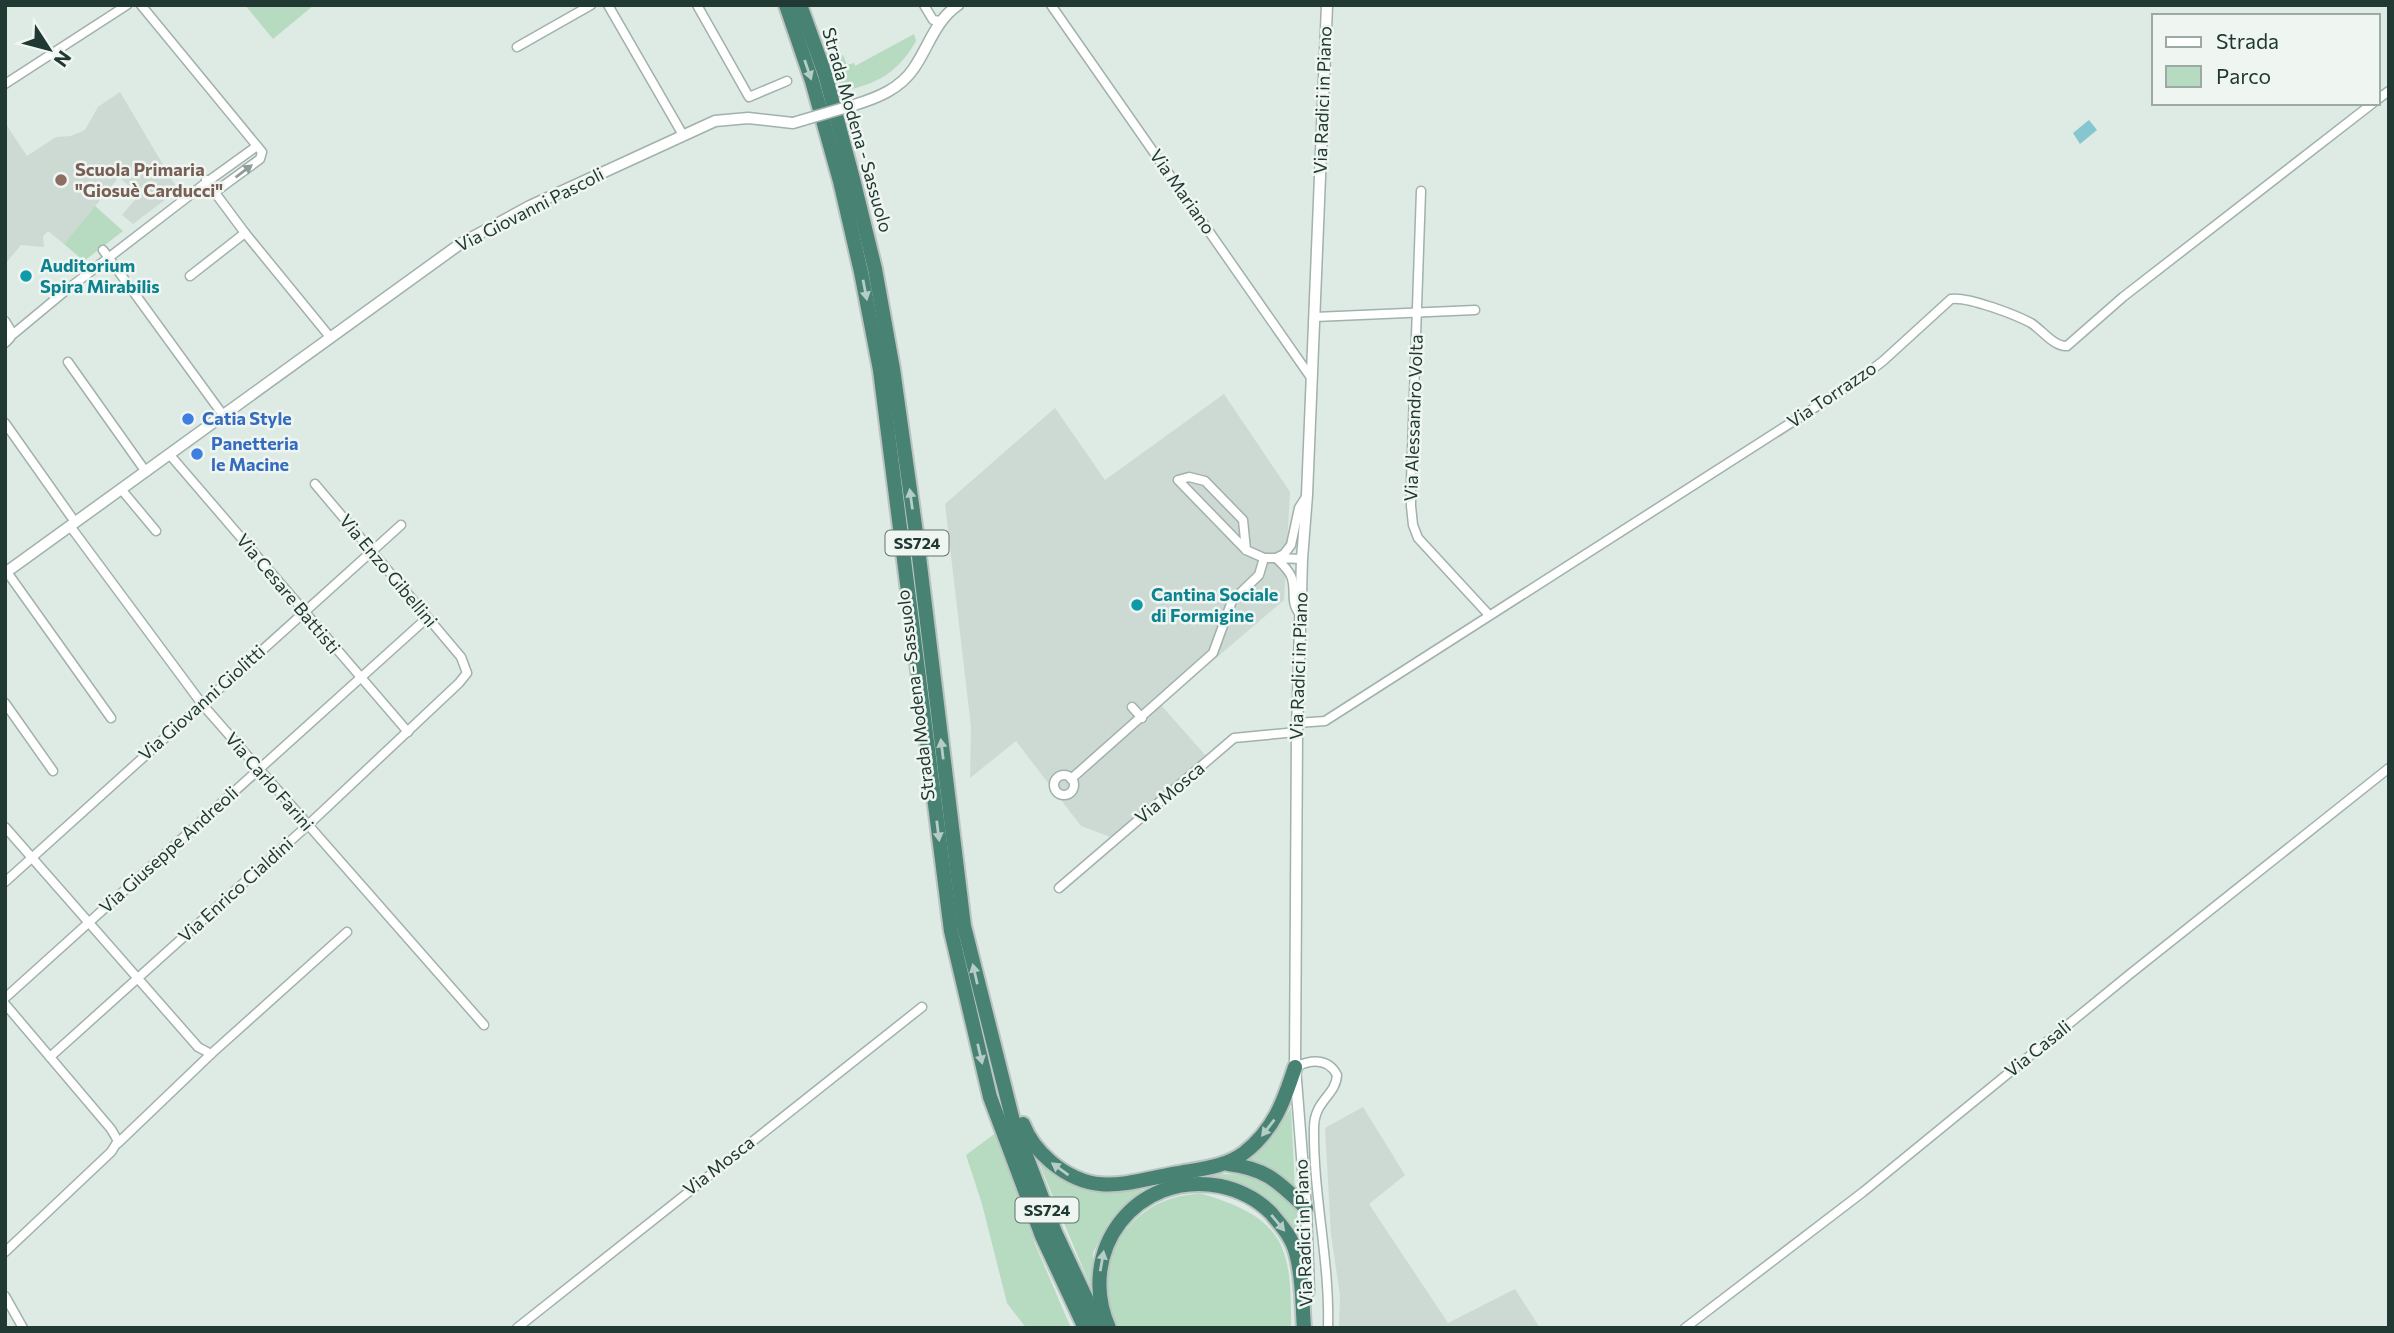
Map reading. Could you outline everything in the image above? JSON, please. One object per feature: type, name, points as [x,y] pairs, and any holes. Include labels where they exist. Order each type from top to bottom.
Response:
[{"type":"highway","name":"Strada Modena - Sassuolo","points":[[786,5],[812,81],[840,181],[878,358],[951,931],[990,1097],[1042,1236],[1085,1328]]},
{"type":"highway","name":"Strada Modena - Sassuolo","points":[[800,5],[825,74],[853,179],[893,369],[917,540],[964,926],[1013,1121],[1055,1232],[1100,1328]]},
{"type":"highway","points":[[1228,1164],[1268,1131],[1283,1106],[1295,1067]]},
{"type":"highway","points":[[1003,1088],[1016,1105],[1038,1152],[1064,1173],[1087,1184],[1112,1185],[1228,1164],[1246,1166],[1272,1177],[1306,1208]]},
{"type":"highway","points":[[1109,1328],[1101,1304],[1099,1279],[1104,1250],[1116,1227],[1149,1195],[1184,1184],[1205,1183],[1233,1188],[1261,1203],[1284,1228],[1296,1253],[1305,1328]]},
{"type":"highway","points":[[1309,1298],[1313,1328]]},
{"type":"street","points":[[5,84],[127,5]]},
{"type":"street","points":[[141,5],[262,152],[260,159],[215,192]]},
{"type":"street","points":[[517,47],[591,5]]},
{"type":"street","points":[[608,5],[682,135]]},
{"type":"street","points":[[697,5],[749,97],[787,81]]},
{"type":"street","points":[[924,5],[933,20],[941,21]]},
{"type":"street","name":"Via Giovanni Pascoli","points":[[6,573],[460,244],[530,206],[715,121],[732,118],[793,123],[883,94],[906,77],[941,21],[958,5]]},
{"type":"street","name":"Via Mariano","points":[[1051,5],[1312,379]]},
{"type":"street","name":"Via Radici in Piano","points":[[1305,1328],[1309,1298],[1306,1208],[1295,1067],[1297,728],[1326,5]]},
{"type":"street","name":"Via Torrazzo","points":[[1297,728],[1325,721],[1869,373],[1951,299],[1963,299],[2027,321],[2041,329],[2057,345],[2067,346],[2123,297],[2370,105]]},
{"type":"street","points":[[8,339],[106,254],[257,146]]},
{"type":"street","points":[[206,180],[245,233],[330,337]]},
{"type":"street","name":"Via Alessandro Volta","points":[[1421,191],[1411,481],[1413,525],[1424,545],[1489,615]]},
{"type":"street","points":[[191,276],[245,233]]},
{"type":"street","points":[[106,254],[223,415]]},
{"type":"street","points":[[1315,317],[1475,310]]},
{"type":"street","points":[[8,339],[7,322],[19,324],[30,319]]},
{"type":"street","points":[[68,362],[146,472]]},
{"type":"street","name":"Via Carlo Farini","points":[[5,423],[73,524],[202,704],[484,1025]]},
{"type":"street","name":"Via Cesare Battisti","points":[[170,455],[408,733]]},
{"type":"street","points":[[1245,550],[1243,520],[1205,481],[1189,477],[1178,480],[1245,550],[1265,558],[1302,559]]},
{"type":"street","name":"Via Enzo Gibellini","points":[[315,484],[461,657]]},
{"type":"street","points":[[121,489],[156,531]]},
{"type":"street","points":[[1276,558],[1284,554],[1291,545],[1298,508],[1307,495]]},
{"type":"street","name":"Via Giovanni Giolitti","points":[[5,882],[401,525]]},
{"type":"street","points":[[1072,779],[1213,653],[1232,601],[1259,575],[1265,558]]},
{"type":"street","points":[[1276,558],[1290,575],[1293,601],[1300,614]]},
{"type":"street","points":[[6,573],[111,718]]},
{"type":"street","name":"Via Giuseppe Andreoli","points":[[5,998],[427,618]]},
{"type":"street","name":"Via Enrico Cialdini","points":[[50,1057],[408,733],[467,673],[461,657]]},
{"type":"street","points":[[5,703],[53,771]]},
{"type":"street","points":[[1132,707],[1142,718]]},
{"type":"street","name":"Via Mosca","points":[[1059,888],[1234,738],[1297,728]]},
{"type":"street","name":"Via Casali","points":[[1685,1328],[1863,1192],[2130,974],[2389,768]]},
{"type":"street","points":[[5,827],[198,1047],[211,1054]]},
{"type":"street","points":[[5,1252],[211,1054],[347,932]]},
{"type":"street","points":[[5,1004],[116,1135],[118,1144]]},
{"type":"street","name":"Via Mosca","points":[[516,1328],[922,1007]]},
{"type":"street","points":[[1295,1067],[1309,1060],[1320,1062],[1330,1065],[1337,1075],[1334,1088],[1318,1107],[1314,1129],[1317,1200],[1329,1295],[1328,1328]]},
{"type":"street","points":[[5,1296],[8,1309],[23,1328]]},
{"type":"shaded area","name":"Scuola Primaria \"Giosuè Carducci\"","points":[[120,92],[178,190],[133,224],[122,215],[139,195],[119,177],[64,244],[48,231],[43,236],[44,247],[21,245],[5,264],[5,123],[27,156],[56,137],[71,136],[85,130],[98,107]]},
{"type":"shaded area","points":[[1224,394],[1290,492],[1284,600],[1161,705],[1206,756],[1113,838],[1081,826],[1016,741],[970,778],[971,727],[945,504],[1055,408],[1105,480]]},
{"type":"shaded area","points":[[1363,1107],[1405,1175],[1369,1204],[1448,1323],[1515,1289],[1540,1328],[1339,1328],[1340,1295],[1331,1235],[1325,1128]]},
{"type":"green space","points":[[245,5],[314,5],[273,39]]},
{"type":"green space","points":[[914,34],[916,41],[894,69],[876,81],[842,91],[831,59],[843,55],[847,65],[854,63],[855,66]]},
{"type":"green space","points":[[95,206],[123,231],[84,261],[64,244]]},
{"type":"green space","points":[[1291,1108],[1295,1191],[1246,1161],[1271,1137]]},
{"type":"green space","points":[[997,1132],[1035,1244],[1071,1328],[1026,1328],[1007,1303],[982,1204],[966,1155]]},
{"type":"green space","points":[[1039,1163],[1066,1180],[1088,1188],[1111,1191],[1143,1190],[1108,1223],[1093,1253],[1092,1290]]},
{"type":"green space","points":[[1212,1174],[1250,1177],[1278,1192],[1297,1211],[1298,1246],[1268,1206],[1188,1180]]},
{"type":"green space","points":[[1199,1193],[1249,1212],[1277,1238],[1289,1275],[1291,1328],[1117,1328],[1106,1285],[1110,1258],[1123,1233],[1132,1222],[1155,1206],[1167,1200]]},
{"type":"water","points":[[2089,120],[2097,130],[2080,144],[2073,133]]},
{"type":"place","name":"Scuola Primaria \"Giosuè Carducci\"","points":[[61,180]]},
{"type":"place","name":"Auditorium Spira Mirabilis","points":[[26,276]]},
{"type":"place","name":"Catia Style","points":[[188,419]]},
{"type":"place","name":"Panetteria le Macine","points":[[197,454]]},
{"type":"place","name":"Cantina Sociale di Formigine","points":[[1137,605]]}]
